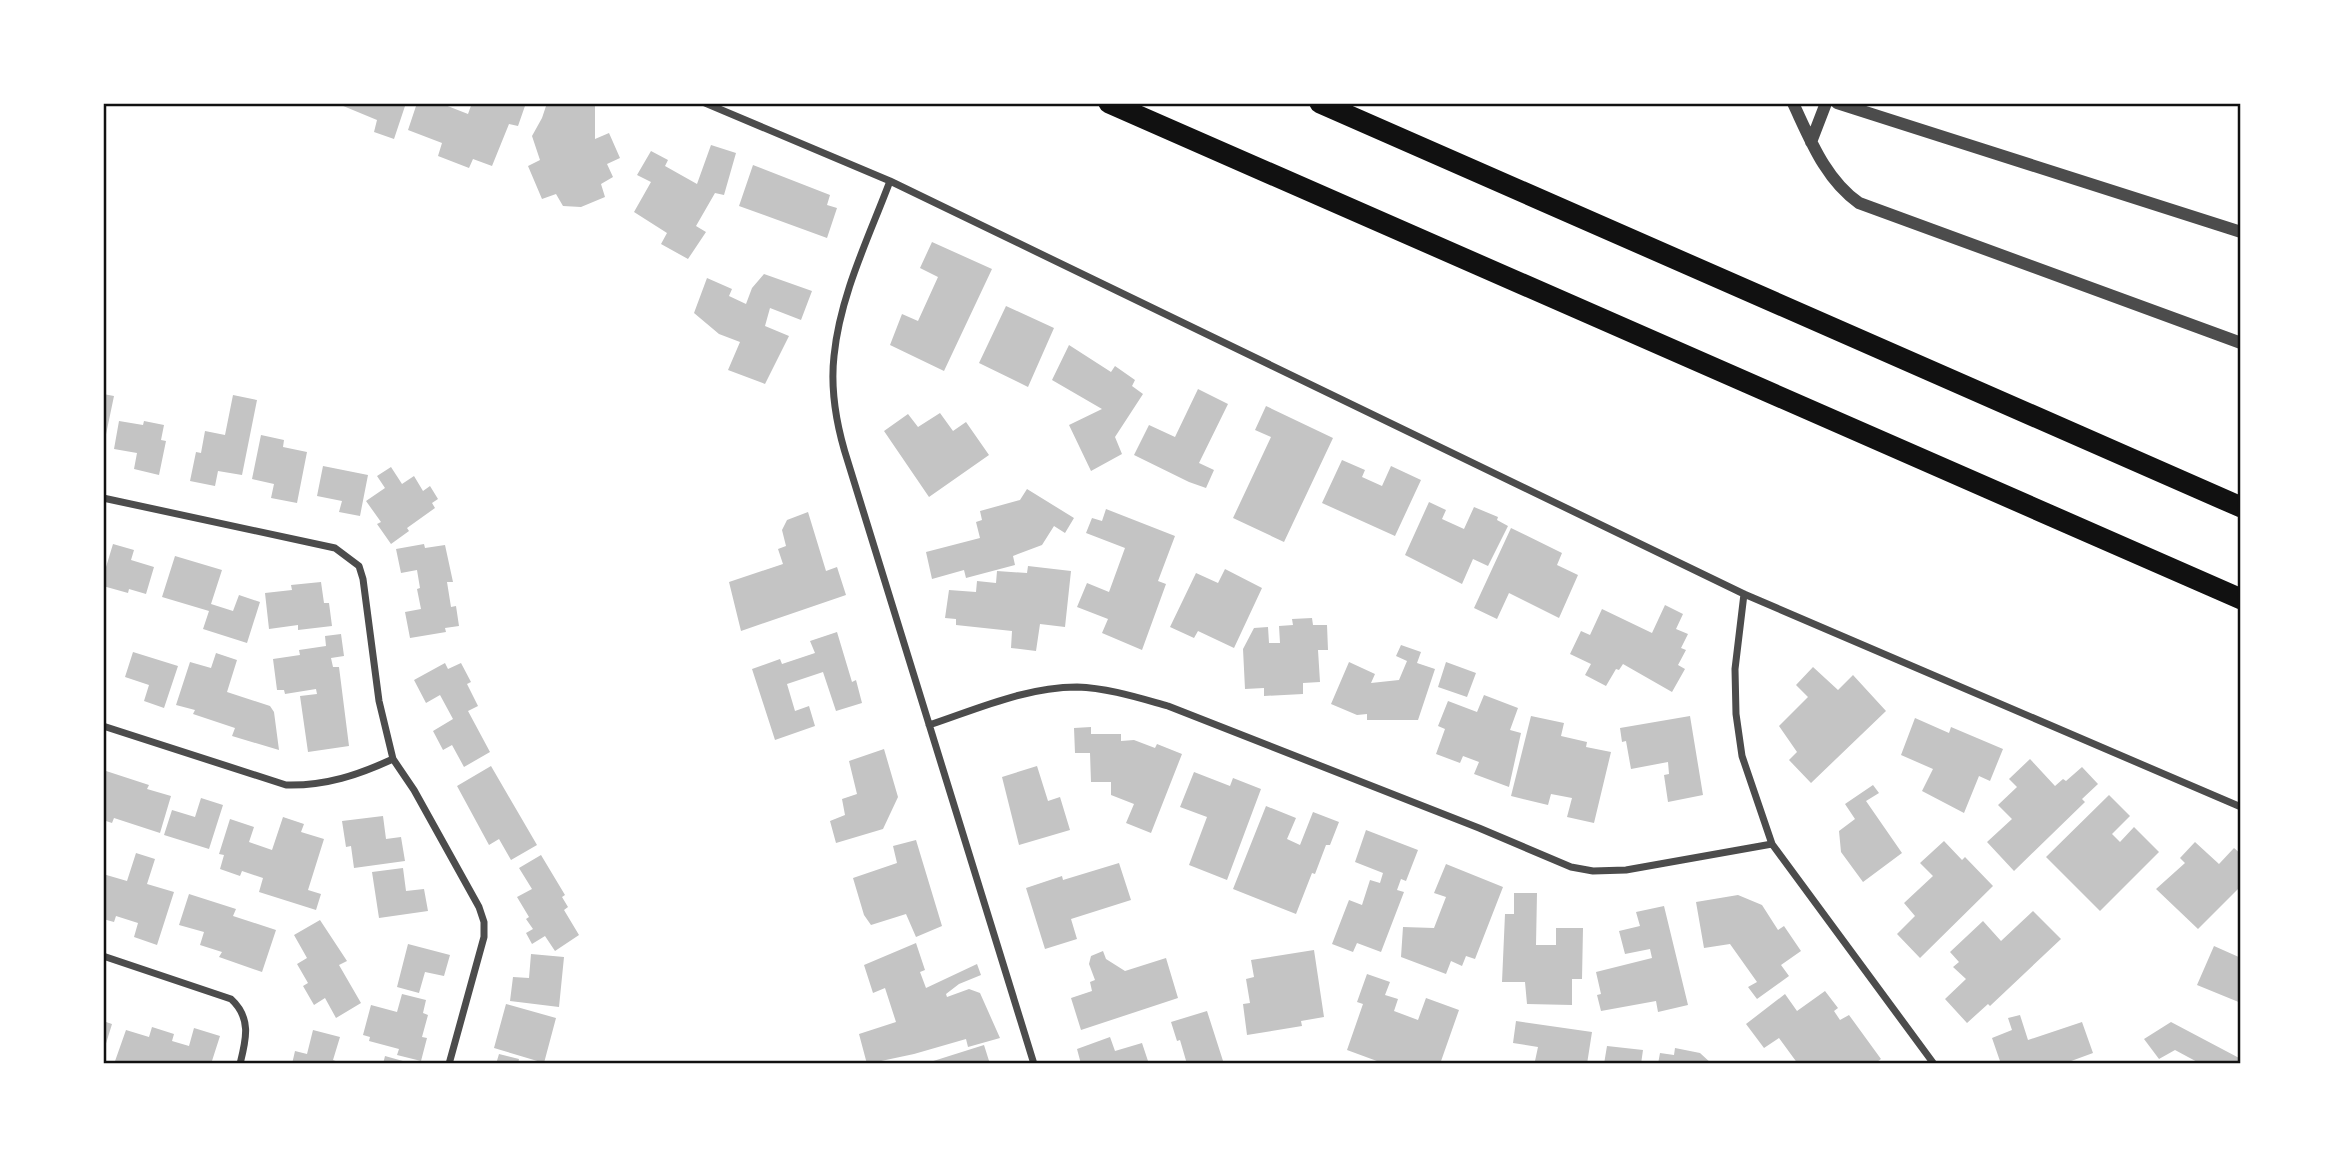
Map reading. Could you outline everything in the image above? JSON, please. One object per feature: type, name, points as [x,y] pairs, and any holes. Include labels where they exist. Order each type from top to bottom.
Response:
[{"type":"highway","points":[[1109,103],[2241,599]]},
{"type":"highway","points":[[1320,103],[2241,506]]},
{"type":"street","points":[[705,103],[890,181],[1744,594],[2241,807]]},
{"type":"street","points":[[1793,103],[1811,142],[1840,188],[1849,197],[1870,209],[2241,343]]},
{"type":"street","points":[[1811,142],[1826,103]]},
{"type":"street","points":[[1837,103],[2241,232]]},
{"type":"street","points":[[890,181],[842,308],[833,358],[833,384],[840,437],[1034,1064]]},
{"type":"street","points":[[103,498],[335,548],[359,566],[379,701],[393,759],[414,790],[479,907],[484,922],[484,937],[449,1064]]},
{"type":"street","points":[[1744,594],[1735,669],[1736,714],[1742,756],[1772,844],[1934,1064]]},
{"type":"street","points":[[929,725],[1012,696],[1047,689],[1079,687],[1117,692],[1168,706],[1571,867],[1593,871],[1626,870],[1772,844]]},
{"type":"street","points":[[103,726],[286,785],[344,779],[393,759]]},
{"type":"street","points":[[103,956],[231,999],[242,1011],[246,1028],[247,1037],[240,1064]]},
{"type":"building","points":[[336,103],[406,103],[394,139],[374,132],[377,120]]},
{"type":"building","points":[[417,103],[445,103],[468,114],[472,103],[526,103],[518,126],[509,124],[492,166],[473,159],[469,168],[438,156],[442,143],[408,130]]},
{"type":"building","points":[[547,103],[595,103],[595,139],[609,133],[620,158],[607,164],[613,177],[601,184],[605,197],[581,207],[563,206],[556,194],[542,199],[528,166],[540,160],[532,136]]},
{"type":"building","points":[[711,145],[736,153],[724,195],[715,193],[696,226],[706,232],[688,259],[661,244],[667,233],[634,212],[651,182],[637,175],[651,151],[668,160],[665,166],[697,184]]},
{"type":"building","points":[[753,165],[830,195],[827,205],[837,208],[827,238],[739,206]]},
{"type":"building","points":[[932,242],[992,269],[944,371],[890,345],[902,314],[918,321],[938,277],[920,268]]},
{"type":"building","points":[[764,274],[812,291],[801,320],[770,308],[765,326],[789,336],[765,384],[728,370],[740,342],[719,334],[694,313],[707,278],[732,289],[729,296],[746,304],[752,288]]},
{"type":"building","points":[[1006,306],[1054,328],[1028,387],[979,363]]},
{"type":"building","points":[[1069,345],[1111,372],[1115,366],[1135,380],[1132,386],[1143,394],[1115,437],[1122,454],[1091,471],[1069,425],[1102,409],[1052,380]]},
{"type":"building","points":[[1198,389],[1228,404],[1199,463],[1214,470],[1206,488],[1134,455],[1149,425],[1175,437]]},
{"type":"building","points":[[103,394],[114,396],[104,444],[103,444]]},
{"type":"building","points":[[233,395],[257,400],[242,475],[218,471],[215,486],[190,481],[196,452],[201,453],[205,431],[225,435]]},
{"type":"building","points":[[1266,406],[1333,438],[1284,542],[1233,518],[1271,437],[1255,430]]},
{"type":"building","points":[[940,413],[953,431],[966,422],[989,455],[929,497],[884,431],[908,414],[918,427]]},
{"type":"building","points":[[119,421],[143,425],[144,421],[164,425],[161,440],[166,441],[159,475],[134,469],[137,453],[114,449]]},
{"type":"building","points":[[261,435],[284,440],[283,447],[307,452],[297,503],[271,498],[274,484],[252,479]]},
{"type":"building","points":[[1342,460],[1365,470],[1362,477],[1382,486],[1391,466],[1421,480],[1395,536],[1322,503]]},
{"type":"building","points":[[323,466],[368,475],[360,516],[339,512],[342,501],[317,496]]},
{"type":"building","points":[[391,467],[402,484],[414,476],[423,491],[430,486],[438,499],[432,503],[435,508],[407,528],[409,531],[391,544],[377,524],[381,522],[366,501],[385,488],[377,476]]},
{"type":"building","points":[[1027,489],[1074,518],[1065,533],[1054,526],[1042,545],[1013,556],[1015,565],[966,578],[964,570],[932,579],[926,552],[980,538],[976,522],[982,520],[980,511],[1020,500]]},
{"type":"building","points":[[1429,502],[1446,510],[1442,519],[1464,529],[1474,507],[1498,517],[1497,520],[1508,526],[1488,566],[1473,559],[1462,584],[1405,555]]},
{"type":"building","points":[[1106,509],[1175,536],[1158,581],[1166,584],[1142,650],[1102,633],[1108,619],[1077,607],[1087,583],[1109,592],[1125,548],[1086,533],[1092,518],[1102,521]]},
{"type":"building","points":[[808,512],[826,571],[837,567],[846,595],[741,631],[729,582],[783,564],[778,549],[786,546],[782,530],[787,520]]},
{"type":"building","points":[[1511,528],[1562,553],[1557,565],[1578,575],[1559,618],[1509,593],[1497,619],[1474,608]]},
{"type":"building","points":[[113,544],[134,550],[131,560],[154,567],[146,594],[129,589],[128,593],[103,586]]},
{"type":"building","points":[[424,544],[425,548],[445,545],[453,582],[447,582],[451,607],[456,606],[459,626],[445,628],[446,632],[410,638],[405,612],[421,609],[417,589],[420,588],[417,570],[401,573],[396,549]]},
{"type":"building","points":[[175,556],[222,570],[211,604],[233,611],[239,595],[260,602],[247,643],[203,629],[209,611],[162,597]]},
{"type":"building","points":[[1028,566],[1071,571],[1065,627],[1040,624],[1036,651],[1011,648],[1012,631],[956,625],[956,619],[945,618],[949,590],[976,592],[977,581],[996,583],[997,571],[1027,573]]},
{"type":"building","points":[[1225,569],[1262,588],[1234,648],[1198,631],[1194,638],[1170,627],[1196,573],[1218,583]]},
{"type":"building","points":[[321,582],[324,603],[329,603],[332,626],[298,630],[298,625],[269,629],[265,593],[292,590],[291,585]]},
{"type":"building","points":[[1665,605],[1683,614],[1676,629],[1688,634],[1681,648],[1686,650],[1678,665],[1685,669],[1672,692],[1623,664],[1619,670],[1616,669],[1606,686],[1585,675],[1591,664],[1570,654],[1581,631],[1590,635],[1602,609],[1652,633]]},
{"type":"building","points":[[1312,618],[1313,625],[1327,625],[1328,650],[1318,650],[1320,682],[1303,683],[1303,694],[1264,696],[1264,688],[1245,689],[1243,649],[1254,628],[1268,627],[1269,643],[1280,643],[1279,626],[1293,625],[1292,619]]},
{"type":"building","points":[[837,632],[852,682],[856,680],[862,703],[836,711],[823,672],[787,684],[795,711],[809,706],[815,726],[775,740],[752,669],[780,659],[782,664],[815,653],[810,641]]},
{"type":"building","points":[[341,634],[344,656],[331,658],[333,667],[339,667],[349,746],[308,752],[300,696],[317,694],[316,689],[285,694],[284,690],[277,690],[273,659],[300,655],[299,650],[326,646],[325,636]]},
{"type":"building","points":[[1401,645],[1421,652],[1417,663],[1435,669],[1418,720],[1367,720],[1367,714],[1357,715],[1331,704],[1349,662],[1375,674],[1371,683],[1399,680],[1407,661],[1396,656]]},
{"type":"building","points":[[133,652],[178,666],[164,708],[144,701],[149,685],[125,677]]},
{"type":"building","points":[[216,653],[237,660],[227,692],[270,706],[274,712],[279,750],[232,736],[235,728],[193,714],[195,710],[176,705],[190,662],[211,668]]},
{"type":"building","points":[[1446,662],[1476,673],[1467,697],[1438,687]]},
{"type":"building","points":[[445,663],[448,669],[461,663],[471,682],[467,684],[478,706],[468,711],[490,752],[464,767],[452,745],[443,750],[433,731],[453,719],[440,695],[426,703],[414,680]]},
{"type":"building","points":[[1813,667],[1838,690],[1853,675],[1886,711],[1811,783],[1789,760],[1797,752],[1779,726],[1808,697],[1796,685]]},
{"type":"building","points":[[1484,695],[1518,708],[1510,730],[1521,733],[1509,787],[1474,774],[1479,762],[1463,756],[1460,763],[1436,754],[1445,729],[1438,726],[1448,701],[1477,712]]},
{"type":"building","points":[[1531,716],[1564,723],[1561,736],[1587,742],[1586,747],[1611,752],[1594,823],[1567,817],[1572,798],[1551,794],[1548,805],[1511,796]]},
{"type":"building","points":[[1690,716],[1703,795],[1668,802],[1664,775],[1669,774],[1668,762],[1631,769],[1626,741],[1622,742],[1620,728]]},
{"type":"building","points":[[1915,718],[1949,733],[1951,727],[2003,749],[1990,781],[1979,776],[1964,813],[1922,791],[1933,769],[1901,755]]},
{"type":"building","points":[[1091,727],[1091,734],[1121,734],[1121,741],[1134,740],[1155,748],[1157,744],[1182,754],[1151,833],[1126,823],[1134,804],[1111,795],[1111,782],[1091,782],[1090,753],[1075,753],[1074,728]]},
{"type":"building","points":[[884,749],[898,797],[883,829],[836,843],[830,821],[845,815],[842,799],[857,794],[849,761]]},
{"type":"building","points":[[2030,759],[2055,786],[2063,779],[2066,781],[2082,767],[2098,784],[2082,799],[2085,802],[2014,871],[1987,842],[2012,819],[1998,805],[2017,787],[2009,779]]},
{"type":"building","points":[[491,766],[537,845],[511,860],[499,839],[489,845],[457,786]]},
{"type":"building","points":[[1037,766],[1048,801],[1060,797],[1070,830],[1019,845],[1002,777]]},
{"type":"building","points":[[103,770],[149,785],[147,789],[171,796],[160,833],[114,818],[112,823],[103,820]]},
{"type":"building","points":[[1194,772],[1230,786],[1233,778],[1261,789],[1227,880],[1189,865],[1207,817],[1180,807]]},
{"type":"building","points":[[1873,785],[1879,793],[1866,801],[1902,853],[1863,882],[1841,852],[1839,831],[1855,819],[1845,804]]},
{"type":"building","points":[[2109,795],[2130,816],[2112,834],[2120,842],[2134,827],[2159,852],[2100,911],[2046,857]]},
{"type":"building","points":[[201,798],[223,805],[209,849],[164,835],[172,810],[195,817]]},
{"type":"building","points":[[1266,806],[1296,818],[1287,839],[1300,845],[1313,812],[1339,822],[1330,845],[1326,845],[1315,874],[1312,873],[1296,914],[1233,889]]},
{"type":"building","points":[[383,816],[386,839],[401,837],[405,861],[354,868],[351,846],[346,847],[342,821]]},
{"type":"building","points":[[283,817],[304,824],[301,832],[324,839],[308,890],[321,894],[316,910],[259,892],[263,878],[242,871],[240,876],[220,869],[224,855],[219,854],[230,819],[254,827],[249,842],[272,850]]},
{"type":"building","points":[[1366,830],[1418,850],[1406,881],[1401,879],[1397,890],[1404,892],[1381,952],[1357,943],[1353,952],[1332,944],[1349,900],[1362,905],[1370,880],[1380,883],[1383,873],[1355,862]]},
{"type":"building","points":[[916,840],[942,926],[916,937],[906,914],[871,925],[864,915],[853,878],[897,863],[893,846]]},
{"type":"building","points":[[1944,841],[1962,860],[1965,857],[1993,886],[1920,958],[1897,934],[1915,916],[1904,903],[1933,876],[1920,863]]},
{"type":"building","points":[[2195,842],[2219,864],[2234,848],[2241,854],[2241,886],[2198,929],[2156,889],[2185,863],[2180,858]]},
{"type":"building","points":[[136,853],[155,859],[147,884],[174,892],[157,945],[134,937],[138,923],[116,916],[114,922],[103,919],[103,874],[127,881]]},
{"type":"building","points":[[541,855],[565,895],[562,897],[568,907],[564,910],[579,935],[555,951],[545,936],[532,944],[526,933],[533,929],[517,897],[532,889],[519,868]]},
{"type":"building","points":[[1119,863],[1131,900],[1071,919],[1077,939],[1045,949],[1026,888],[1062,876],[1063,880]]},
{"type":"building","points":[[1446,864],[1503,887],[1475,959],[1466,956],[1462,966],[1451,961],[1446,974],[1401,957],[1403,927],[1434,928],[1446,897],[1434,893]]},
{"type":"building","points":[[403,868],[406,891],[424,889],[428,911],[379,918],[372,872]]},
{"type":"building","points":[[1514,893],[1537,893],[1536,945],[1556,945],[1556,928],[1583,928],[1582,979],[1572,979],[1572,1005],[1527,1004],[1525,982],[1502,982],[1505,914],[1514,914]]},
{"type":"building","points":[[189,894],[236,909],[233,916],[276,930],[262,972],[219,957],[222,952],[200,945],[204,932],[179,925]]},
{"type":"building","points":[[1738,895],[1762,905],[1778,930],[1784,926],[1801,951],[1781,965],[1789,976],[1757,999],[1748,987],[1757,982],[1730,944],[1704,948],[1696,902]]},
{"type":"building","points":[[1664,906],[1688,1005],[1658,1012],[1656,1001],[1601,1011],[1597,995],[1601,994],[1596,972],[1652,958],[1650,949],[1625,954],[1619,931],[1640,926],[1636,912]]},
{"type":"building","points":[[2033,911],[2061,939],[1990,1006],[1988,1004],[1967,1023],[1945,999],[1966,979],[1953,967],[1959,962],[1950,952],[1983,921],[2001,941]]},
{"type":"building","points":[[320,920],[347,961],[339,965],[361,1003],[336,1018],[325,998],[314,1005],[303,986],[308,983],[297,964],[307,958],[294,935]]},
{"type":"building","points":[[916,943],[925,970],[920,972],[926,988],[977,964],[981,975],[959,984],[946,994],[947,997],[969,989],[980,993],[1000,1038],[968,1047],[966,1039],[867,1064],[859,1034],[896,1022],[885,988],[873,993],[864,965]]},
{"type":"building","points":[[408,944],[450,955],[444,976],[425,972],[419,993],[397,987]]},
{"type":"building","points":[[2214,946],[2241,958],[2241,1003],[2197,985]]},
{"type":"building","points":[[1314,950],[1324,1017],[1301,1021],[1302,1026],[1247,1035],[1243,1004],[1250,1003],[1246,979],[1254,977],[1251,960]]},
{"type":"building","points":[[1103,951],[1106,959],[1125,971],[1166,958],[1178,998],[1081,1030],[1071,998],[1092,991],[1090,982],[1095,980],[1089,964],[1091,956]]},
{"type":"building","points":[[531,954],[564,957],[559,1007],[510,1001],[513,977],[529,978]]},
{"type":"building","points":[[1367,974],[1390,982],[1385,995],[1398,999],[1394,1011],[1418,1020],[1426,998],[1459,1010],[1440,1064],[1385,1064],[1347,1050],[1363,1004],[1357,1002]]},
{"type":"building","points":[[1825,991],[1838,1008],[1834,1011],[1840,1020],[1849,1015],[1881,1059],[1874,1064],[1798,1064],[1779,1038],[1764,1048],[1746,1024],[1785,994],[1797,1011]]},
{"type":"building","points":[[402,994],[426,1000],[423,1013],[428,1015],[422,1037],[427,1038],[421,1061],[397,1055],[399,1049],[369,1041],[370,1037],[363,1035],[371,1005],[397,1012]]},
{"type":"building","points":[[506,1004],[556,1018],[544,1063],[494,1048]]},
{"type":"building","points":[[1207,1011],[1224,1064],[1187,1064],[1171,1022]]},
{"type":"building","points":[[2020,1015],[2028,1040],[2082,1022],[2093,1053],[2063,1064],[2001,1064],[1992,1038],[2012,1030],[2008,1018]]},
{"type":"building","points":[[103,1021],[112,1024],[104,1050],[103,1050]]},
{"type":"building","points":[[1516,1021],[1592,1032],[1587,1064],[1535,1061],[1538,1047],[1513,1043]]},
{"type":"building","points":[[2171,1022],[2241,1059],[2241,1064],[2201,1064],[2175,1050],[2159,1059],[2144,1039]]},
{"type":"building","points":[[152,1027],[174,1034],[172,1041],[189,1046],[194,1028],[220,1036],[211,1064],[114,1064],[126,1030],[149,1037]]},
{"type":"building","points":[[313,1030],[340,1037],[333,1060],[338,1062],[337,1064],[292,1064],[295,1051],[307,1054]]},
{"type":"building","points":[[1110,1037],[1115,1051],[1142,1043],[1149,1064],[1081,1064],[1077,1049]]},
{"type":"building","points":[[984,1045],[990,1064],[927,1064],[927,1063]]},
{"type":"building","points":[[1607,1046],[1643,1050],[1641,1064],[1604,1064]]},
{"type":"building","points":[[1675,1048],[1700,1053],[1712,1064],[1658,1064],[1660,1053],[1674,1055]]},
{"type":"building","points":[[499,1054],[519,1059],[518,1064],[496,1064]]},
{"type":"building","points":[[385,1056],[410,1063],[410,1064],[383,1064]]}]
